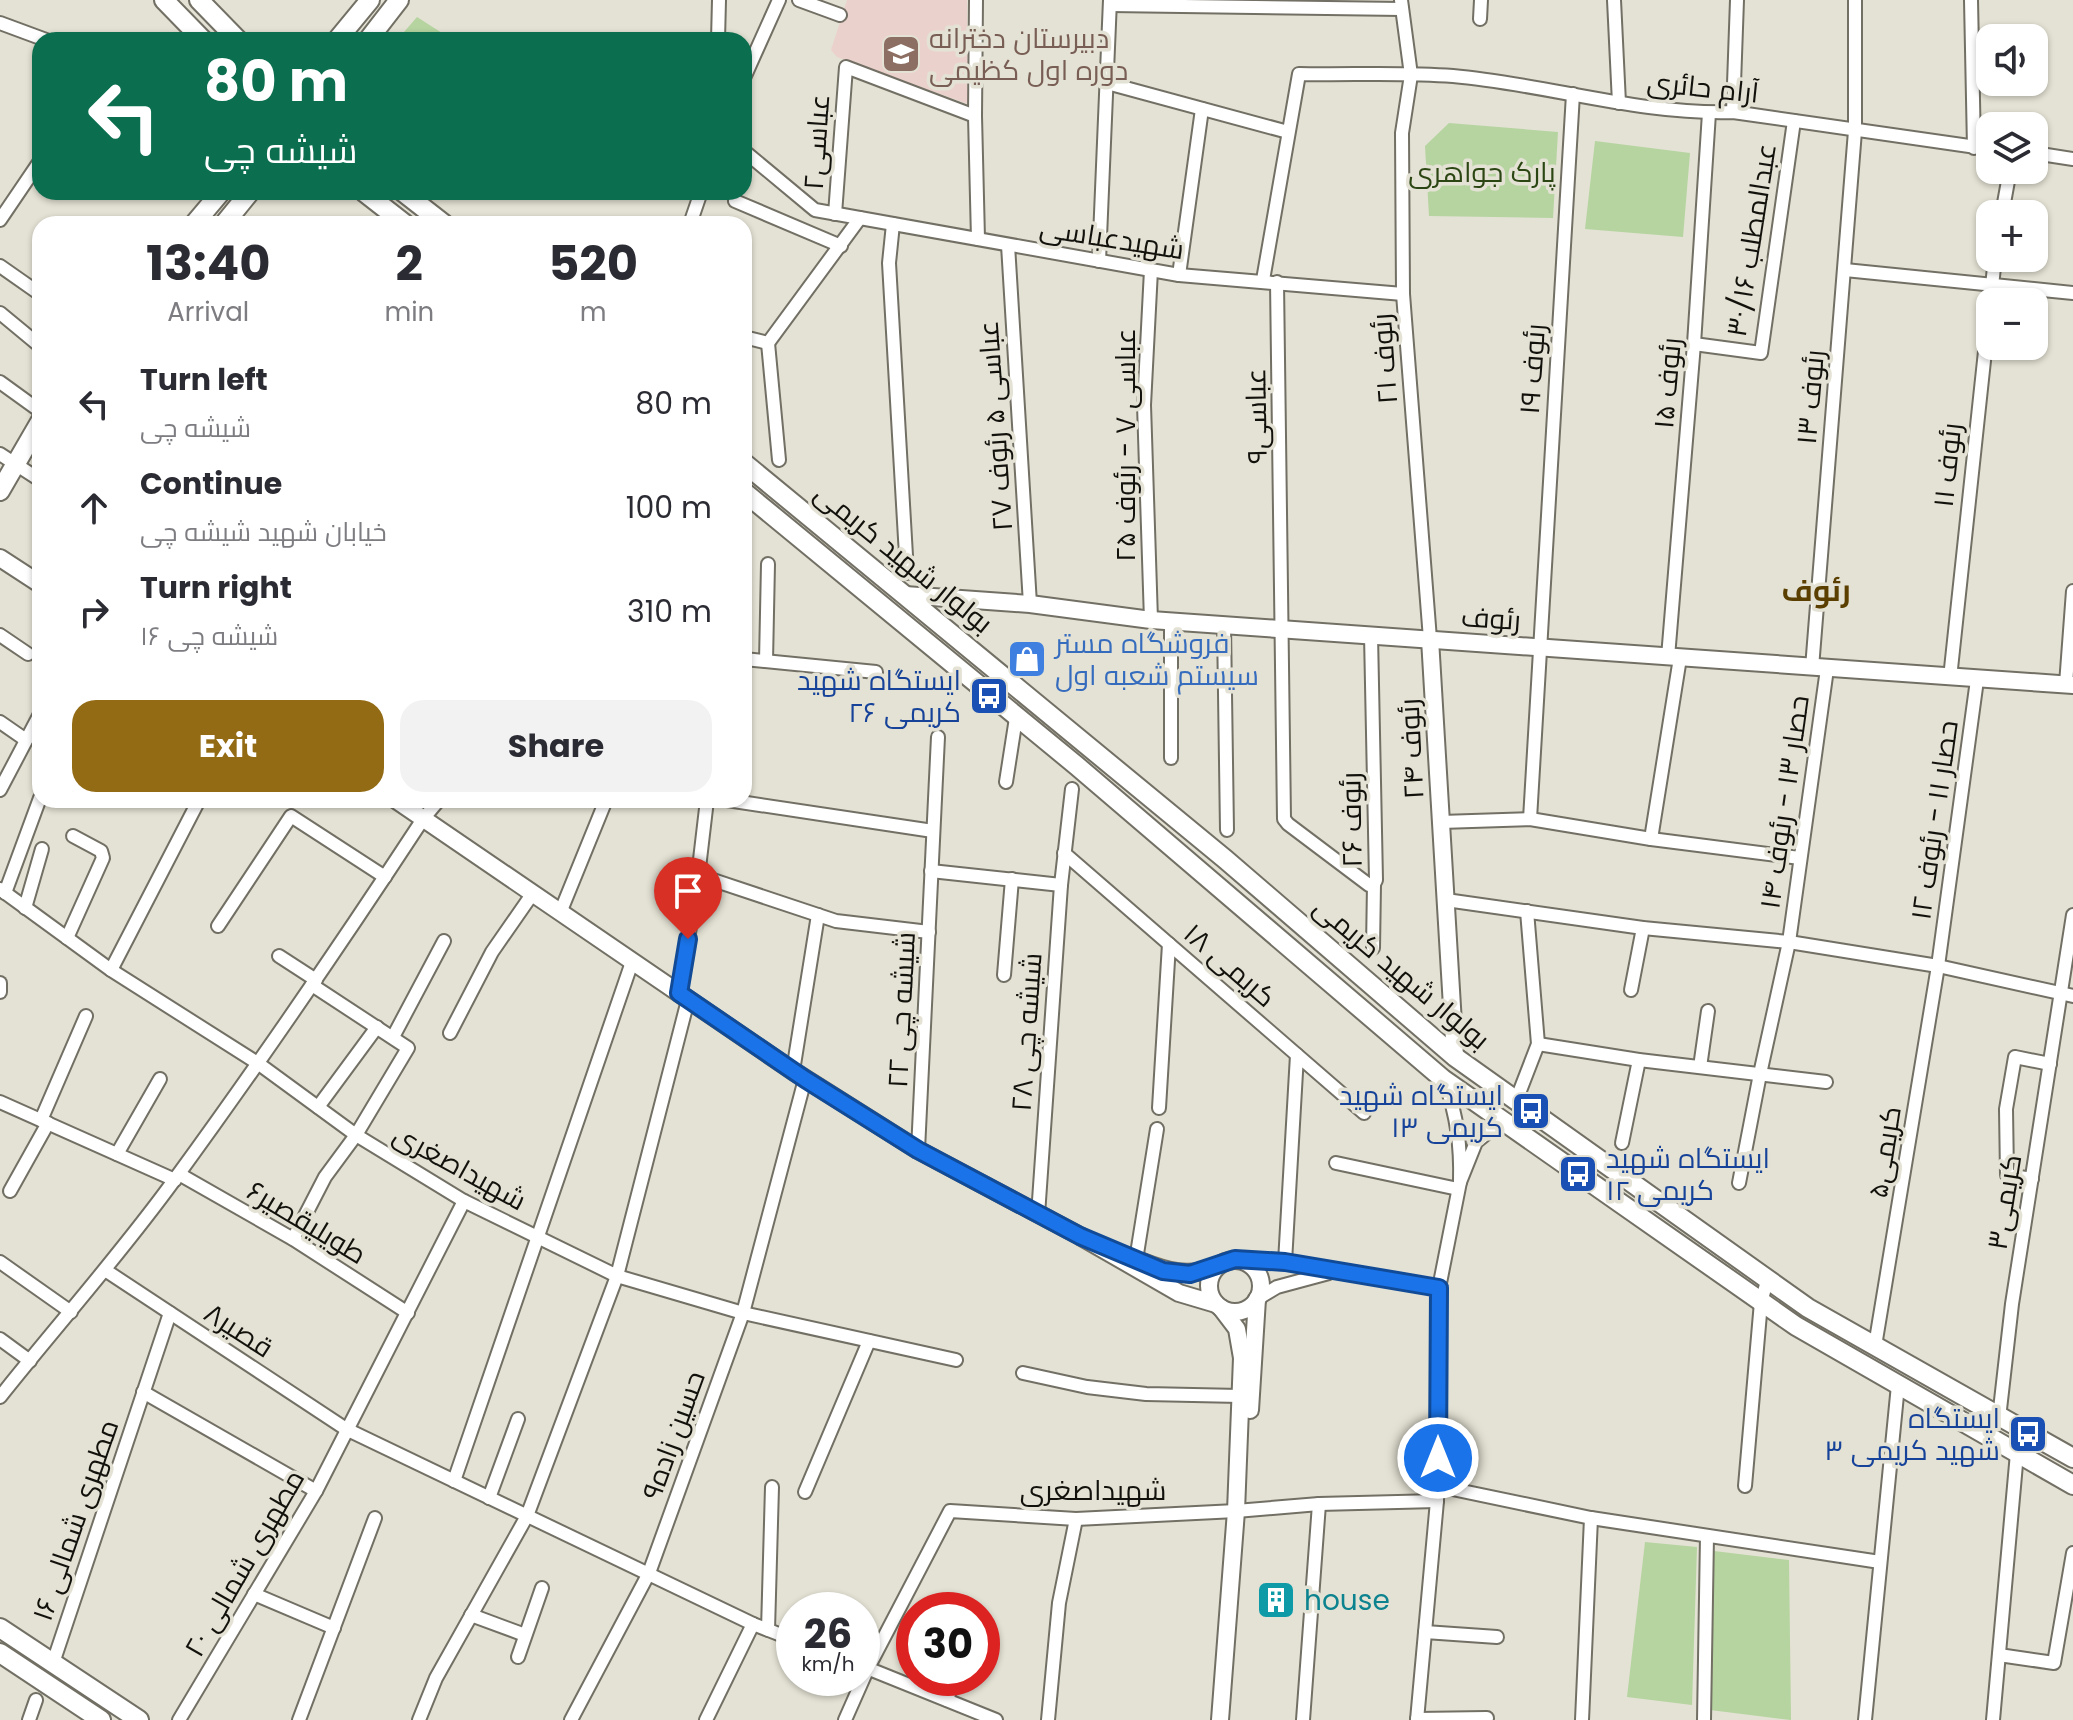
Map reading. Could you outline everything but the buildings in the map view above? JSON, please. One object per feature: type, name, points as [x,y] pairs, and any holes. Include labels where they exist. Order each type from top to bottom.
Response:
[{"type":"main road","points":[[164,0],[195,32]]},
{"type":"main road","points":[[199,0],[230,32]]},
{"type":"main road","points":[[344,32],[370,0]]},
{"type":"main road","points":[[374,32],[399,0]]},
{"type":"main road","points":[[201,216],[214,200]]},
{"type":"main road","points":[[231,216],[244,200]]},
{"type":"main road","points":[[374,200],[395,216]]},
{"type":"main road","points":[[413,200],[434,216]]},
{"type":"main road","points":[[0,491],[7,459],[32,431]]},
{"type":"main road","name":"بولوار شهید کریمی","points":[[752,470],[1225,859],[1455,1057],[1808,1308],[2073,1458]]},
{"type":"main road","name":"بولوار شهید کریمی","points":[[752,498],[1077,766],[1443,1079],[1796,1326],[2073,1485]]},
{"type":"main road","points":[[796,534],[810,517]]},
{"type":"main road","points":[[101,1720],[0,1652],[5,1631],[139,1720]]},
{"type":"street","points":[[718,32],[719,0]]},
{"type":"street","points":[[752,60],[779,0]]},
{"type":"street","points":[[799,0],[840,15]]},
{"type":"street","points":[[976,0],[978,239]]},
{"type":"street","points":[[1480,19],[1481,0]]},
{"type":"street","points":[[1614,0],[1619,103]]},
{"type":"street","points":[[1733,112],[1737,0]]},
{"type":"street","name":"رئوف ۱۳","points":[[1819,668],[1855,131],[1855,0]]},
{"type":"street","points":[[1971,0],[1974,148]]},
{"type":"street","points":[[1099,261],[1110,3],[1401,4]]},
{"type":"street","name":"رئوف ۲۱","points":[[1401,4],[1411,75],[1402,133],[1403,294],[1430,639]]},
{"type":"street","points":[[0,23],[32,35]]},
{"type":"street","name":"عباسی۲","points":[[835,214],[846,67],[975,116]]},
{"type":"street","name":"آرام حائری","points":[[1288,132],[1299,74],[1411,75],[1453,76],[1619,103],[1709,113],[1733,112],[1974,148]]},
{"type":"street","points":[[1107,83],[1288,132],[1263,280]]},
{"type":"street","name":"رئوف ۱۹","points":[[1530,819],[1573,94]]},
{"type":"street","points":[[1179,275],[1202,109]]},
{"type":"street","name":"رئوف ۱۵","points":[[1651,839],[1674,657],[1709,113]]},
{"type":"street","name":"عبدالمطلب ۳۰/۱۶","points":[[1694,344],[1761,353],[1794,121]]},
{"type":"street","points":[[2048,155],[2073,159]]},
{"type":"street","name":"شهیدعباسی","points":[[752,158],[815,210],[1179,275],[1403,294]]},
{"type":"street","points":[[0,220],[32,173]]},
{"type":"street","points":[[735,201],[841,246]]},
{"type":"street","points":[[779,460],[768,343],[860,218]]},
{"type":"street","points":[[893,224],[889,263],[907,573]]},
{"type":"street","name":"عباسی ۵ رئوف ۲۷","points":[[1008,245],[1030,604]]},
{"type":"street","points":[[0,266],[32,288]]},
{"type":"street","name":"عباسی ۷ - رئوف ۲۵","points":[[1151,270],[1144,405],[1151,620]]},
{"type":"street","points":[[1845,270],[2073,293]]},
{"type":"street","name":"رئوف ۱۱","points":[[1950,678],[1992,272]]},
{"type":"street","name":"عباسی۹","points":[[1277,282],[1283,812]]},
{"type":"street","points":[[0,313],[32,339]]},
{"type":"street","points":[[752,339],[768,343]]},
{"type":"street","points":[[0,382],[32,405]]},
{"type":"street","points":[[7,459],[32,475]]},
{"type":"street","points":[[0,558],[32,579]]},
{"type":"street","points":[[766,661],[768,564]]},
{"type":"street","points":[[2070,685],[2073,591]]},
{"type":"street","name":"رئوف","points":[[905,595],[1030,604],[1171,622],[2070,685]]},
{"type":"street","points":[[1171,622],[1171,758]]},
{"type":"street","points":[[1224,625],[1227,830]]},
{"type":"street","points":[[0,635],[28,654]]},
{"type":"street","name":"رئوف ۲۶","points":[[1283,812],[1288,824],[1369,885],[1374,884],[1371,635]]},
{"type":"street","name":"رئوف ۲۴","points":[[1430,639],[1455,1057]]},
{"type":"street","points":[[752,660],[876,672]]},
{"type":"street","name":"حصار ۱۳ - رئوف ۱۴","points":[[1739,1183],[1789,942],[1819,668]]},
{"type":"street","name":"حصار ۱۱ - رئوف ۱۲","points":[[1938,966],[1977,680]]},
{"type":"street","points":[[1006,782],[1016,718]]},
{"type":"street","points":[[0,722],[26,740]]},
{"type":"street","points":[[0,790],[32,730]]},
{"type":"street","name":"شیشه چی ۲۲","points":[[918,1150],[938,737]]},
{"type":"street","name":"شیشه چی ۲۸","points":[[1038,1215],[1061,885],[1072,789]]},
{"type":"street","points":[[752,804],[933,831]]},
{"type":"street","points":[[3,891],[36,808]]},
{"type":"street","points":[[111,970],[195,808]]},
{"type":"street","points":[[407,808],[799,1075],[918,1150],[1080,1236],[1179,1293],[1241,1312],[1277,1287],[1336,1271]]},
{"type":"street","points":[[0,1396],[105,1270],[177,1177],[259,1064],[432,808]]},
{"type":"street","points":[[560,913],[603,808]]},
{"type":"street","points":[[419,1720],[436,1678],[527,1516],[617,1276],[683,997],[706,808]]},
{"type":"street","points":[[218,926],[291,816],[385,877]]},
{"type":"street","points":[[1441,822],[1530,819],[1651,839],[1800,858]]},
{"type":"street","points":[[67,938],[103,858],[101,851],[73,836]]},
{"type":"street","points":[[25,908],[42,849]]},
{"type":"street","name":"کریمی ۱۸","points":[[1064,853],[1364,1113]]},
{"type":"street","points":[[931,871],[1061,885]]},
{"type":"street","points":[[698,875],[836,921],[929,932]]},
{"type":"street","points":[[1004,975],[1012,879]]},
{"type":"street","points":[[1373,948],[1374,884]]},
{"type":"street","name":"شهیداصغری","points":[[3,891],[111,970],[259,1064],[356,1135],[464,1201],[536,1237],[617,1276],[743,1313],[956,1360]]},
{"type":"street","points":[[450,1033],[492,952],[533,893]]},
{"type":"street","points":[[1446,900],[1643,928],[1789,942],[1938,966],[2067,995]]},
{"type":"street","points":[[1516,1101],[1538,1044],[1527,911]]},
{"type":"street","name":"حسین زاده۹","points":[[571,1720],[649,1573],[743,1313],[799,1075],[818,915]]},
{"type":"street","name":"کریمی۳","points":[[1999,1418],[2012,1304],[2050,1064],[2067,995],[2073,915]]},
{"type":"street","points":[[1631,990],[1643,928]]},
{"type":"street","points":[[393,1037],[444,941]]},
{"type":"street","points":[[1159,1108],[1169,944]]},
{"type":"street","points":[[279,956],[408,1048],[356,1135],[325,1177],[293,1239]]},
{"type":"street","points":[[454,1481],[632,962]]},
{"type":"street","name":"کریمی۵","points":[[1875,1346],[1938,966]]},
{"type":"street","points":[[0,983],[0,992]]},
{"type":"street","points":[[1700,1067],[1708,1011]]},
{"type":"street","points":[[10,1191],[45,1122],[86,1016]]},
{"type":"street","points":[[318,1107],[377,1027]]},
{"type":"street","points":[[1538,1044],[1639,1060],[1826,1082]]},
{"type":"street","points":[[1285,1262],[1297,1055]]},
{"type":"street","points":[[2032,1179],[2007,1175],[2006,1109],[2015,1057],[2050,1064]]},
{"type":"street","points":[[1622,1143],[1639,1060]]},
{"type":"street","points":[[117,1154],[160,1079]]},
{"type":"street","points":[[1443,1079],[1455,1112],[1461,1147],[1459,1186],[1439,1288],[1438,1486],[1417,1719],[1487,1718]]},
{"type":"street","points":[[0,1120],[4,1104]]},
{"type":"street","name":"طویلیقصیر۶","points":[[4,1104],[177,1177],[293,1239],[408,1313]]},
{"type":"street","points":[[1459,1186],[1476,1142],[1502,1121]]},
{"type":"street","points":[[1136,1260],[1157,1129]]},
{"type":"street","points":[[1336,1163],[1459,1186]]},
{"type":"street","name":"مطهری شمالی ۲۰","points":[[179,1720],[316,1491],[464,1201]]},
{"type":"street","points":[[1080,1236],[1177,1274],[1216,1267],[1228,1260],[1285,1262],[1439,1288]]},
{"type":"street","points":[[1236,1511],[1251,1406],[1257,1299],[1261,1286],[1258,1273],[1242,1260]]},
{"type":"street","points":[[0,1262],[71,1312]]},
{"type":"street","points":[[1216,1267],[1208,1285],[1218,1306],[1237,1329],[1241,1342],[1236,1511],[1220,1720]]},
{"type":"street","name":"قصیر۸","points":[[105,1270],[346,1429],[776,1633]]},
{"type":"street","points":[[1745,1486],[1761,1302],[1768,1278]]},
{"type":"street","name":"مطهری شمالی ۱۶","points":[[53,1663],[170,1313]]},
{"type":"street","points":[[0,1339],[30,1361]]},
{"type":"street","points":[[805,1492],[869,1341]]},
{"type":"street","points":[[1023,1373],[1087,1387],[1131,1392],[1240,1396]]},
{"type":"street","points":[[1865,1720],[1898,1385]]},
{"type":"street","points":[[143,1392],[316,1491]]},
{"type":"street","points":[[489,1498],[518,1419]]},
{"type":"street","points":[[1993,1720],[2017,1453]]},
{"type":"street","points":[[1438,1486],[1591,1518],[1880,1562]]},
{"type":"street","points":[[768,1630],[772,1487]]},
{"type":"street","name":"شهیداصغری","points":[[880,1639],[950,1511],[1076,1519],[1319,1504],[1437,1501]]},
{"type":"street","points":[[1303,1720],[1319,1504]]},
{"type":"street","points":[[299,1720],[375,1518]]},
{"type":"street","points":[[1582,1720],[1591,1518]]},
{"type":"street","points":[[1048,1720],[1059,1603],[1076,1519]]},
{"type":"street","points":[[1704,1720],[1707,1536]]},
{"type":"street","points":[[1999,1655],[2054,1663],[2073,1553]]},
{"type":"street","points":[[518,1657],[542,1588]]},
{"type":"street","points":[[254,1594],[334,1628]]},
{"type":"street","points":[[471,1615],[525,1635]]},
{"type":"street","points":[[706,1720],[753,1624]]},
{"type":"street","points":[[1425,1632],[1497,1637]]},
{"type":"street","points":[[880,1673],[996,1720]]},
{"type":"street","points":[[845,1720],[854,1696]]},
{"type":"street","points":[[947,1700],[948,1696]]},
{"type":"street","points":[[29,1720],[36,1700]]},
{"type":"shaded area","name":"دبیرستان دخترانه دوره اول کظیمی","points":[[847,0],[967,0],[968,104],[837,57],[831,50]]},
{"type":"green space","points":[[417,17],[440,32],[404,32]]},
{"type":"green space","name":"پارک جواهری","points":[[1449,123],[1558,132],[1553,218],[1429,216],[1425,146]]},
{"type":"green space","name":"پارک جواهری","points":[[1595,141],[1690,153],[1683,237],[1585,229]]},
{"type":"green space","points":[[1645,1542],[1697,1547],[1692,1705],[1627,1697]]},
{"type":"green space","points":[[1714,1551],[1789,1560],[1791,1720],[1710,1710]]},
{"type":"place","name":"دبیرستان دخترانه دوره اول کظیمی","points":[[901,54]]},
{"type":"place","name":"فروشگاه مستر سیستم شعبه اول","points":[[1027,659]]},
{"type":"place","name":"ایستگاه شهید کریمی ۲۶","points":[[989,696]]},
{"type":"place","name":"ایستگاه شهید کریمی ۱۳","points":[[1531,1111]]},
{"type":"place","name":"ایستگاه شهید کریمی ۱۲","points":[[1578,1174]]},
{"type":"place","name":"ایستگاه شهید کریمی ۳","points":[[2028,1434]]},
{"type":"place","name":"house","points":[[1276,1600]]},
{"type":"district","name":"رئوف","points":[[1816,591]]},
{"type":"route","points":[[688,939],[679,993],[805,1079],[918,1150],[1080,1236],[1177,1274],[1204,1272],[1235,1259],[1285,1262],[1439,1288],[1438,1458]]}]
